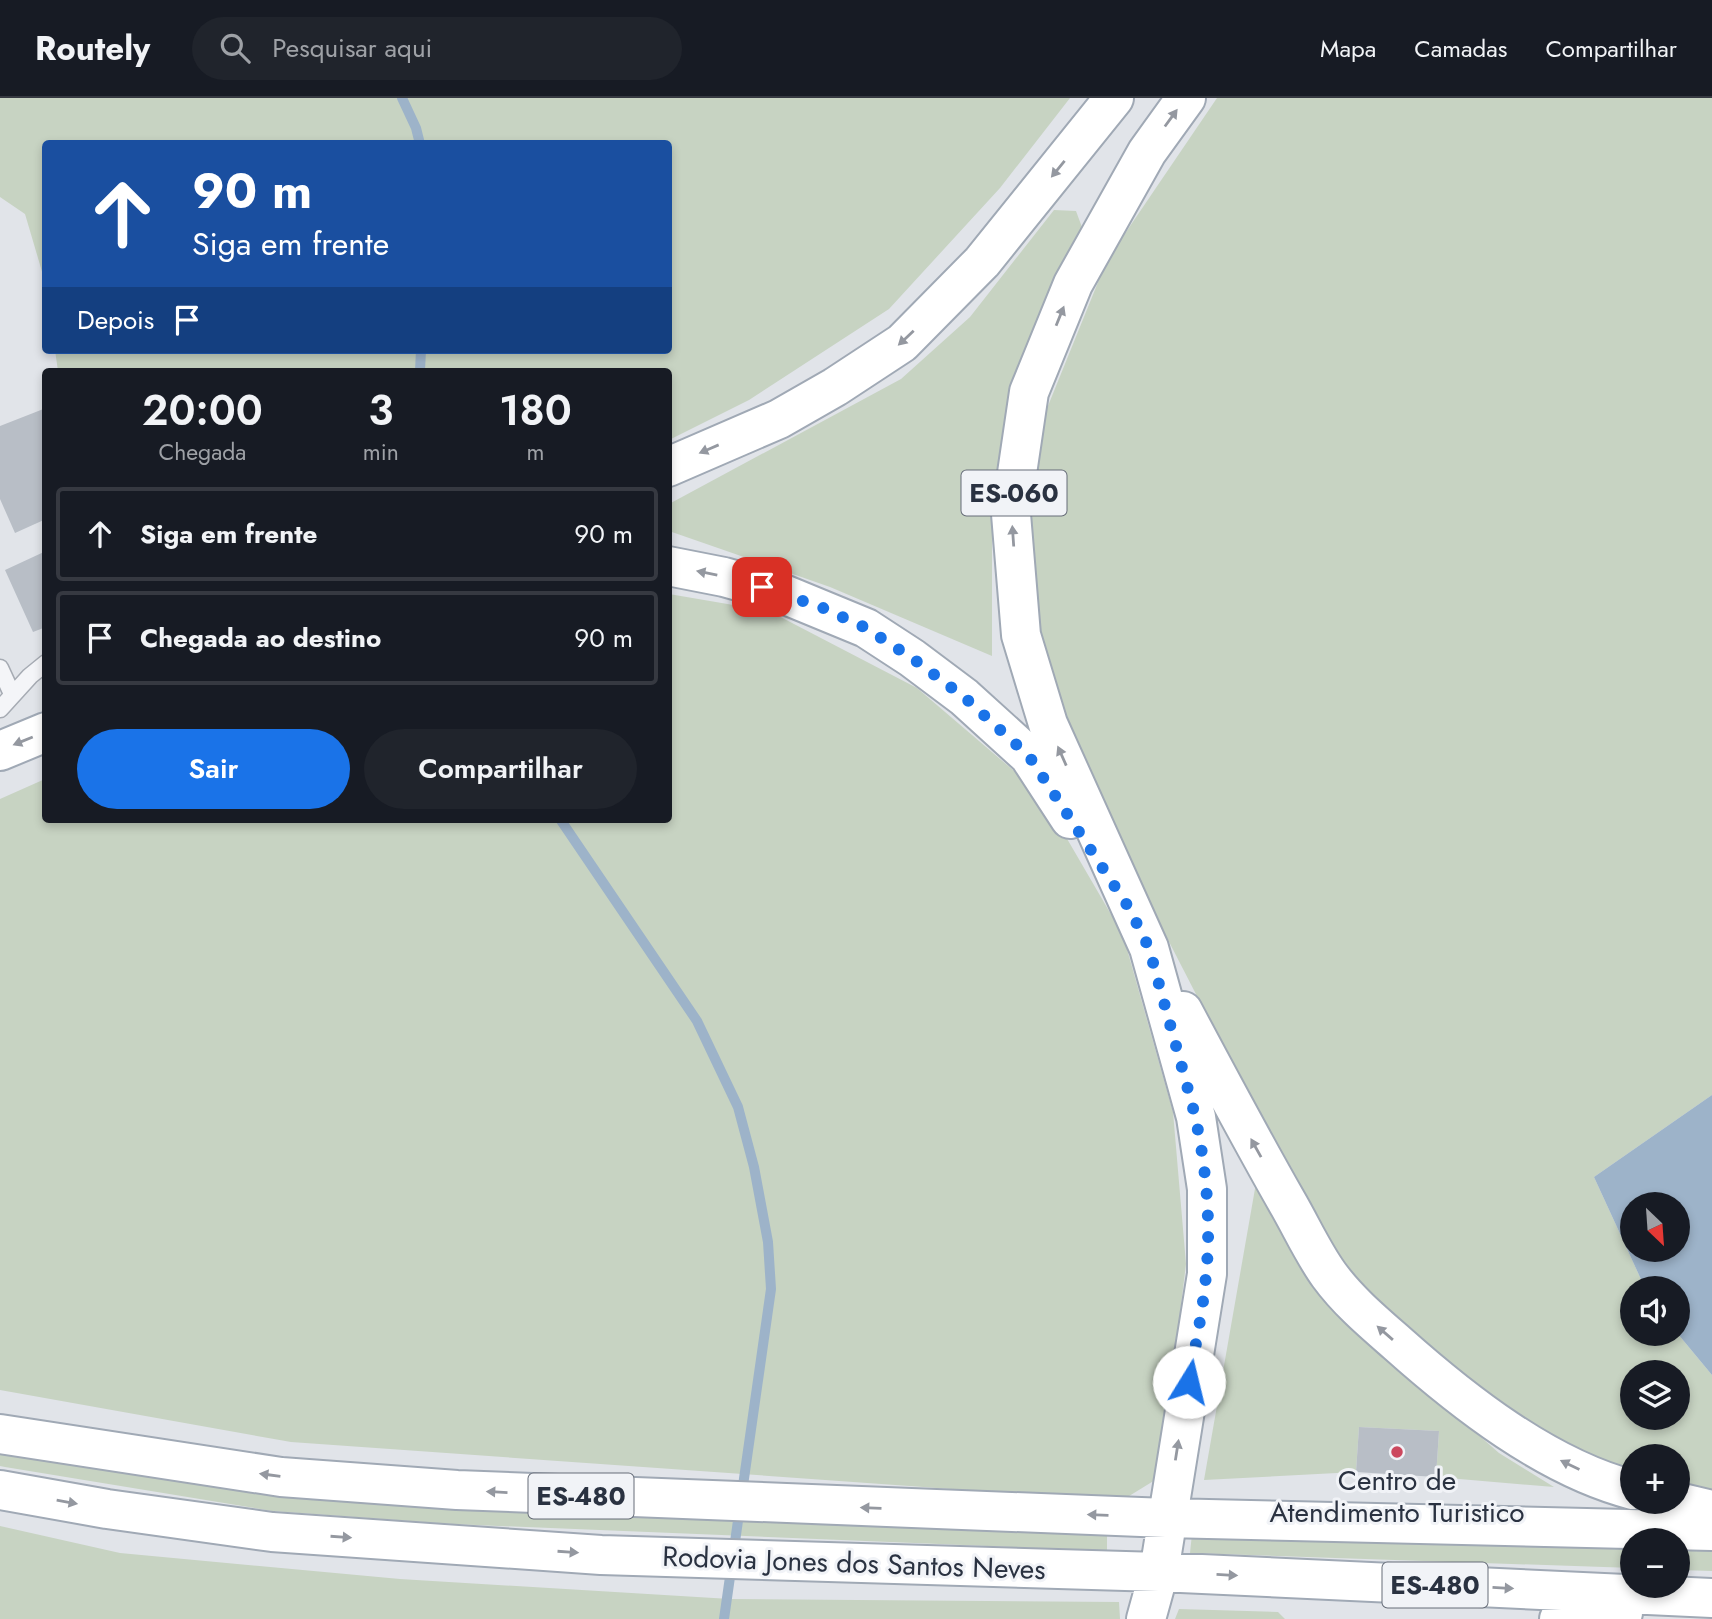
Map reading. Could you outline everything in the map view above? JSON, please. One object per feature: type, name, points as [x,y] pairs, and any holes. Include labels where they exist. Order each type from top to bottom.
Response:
[{"type":"main road","points":[[672,465],[779,419],[835,387],[902,343],[982,262],[1114,98]]},
{"type":"main road","name":"ES-060","points":[[1146,1619],[1159,1572],[1206,1274],[1207,1189],[1196,1117],[1149,948],[1048,724],[1021,635],[1012,514],[1029,392],[1073,284],[1146,152],[1186,98]]},
{"type":"main road","points":[[672,567],[724,576],[823,608],[866,628],[912,658],[964,697],[1029,756],[1129,908]]},
{"type":"main road","points":[[0,751],[42,734]]},
{"type":"main road","points":[[1149,948],[1254,1144],[1329,1275],[1364,1313],[1437,1378],[1507,1428],[1561,1461],[1620,1486]]},
{"type":"main road","name":"Rodovia Jones dos Santos Neves","points":[[0,1434],[281,1477],[457,1490],[1166,1518],[1712,1531]]},
{"type":"main road","name":"Rodovia Jones dos Santos Neves","points":[[0,1490],[107,1509],[272,1532],[601,1555],[1159,1572],[1712,1598]]},
{"type":"main road","points":[[1690,1505],[1712,1510]]},
{"type":"main road","points":[[1559,1619],[1712,1604]]},
{"type":"lane","points":[[0,709],[42,667]]},
{"type":"lane","points":[[0,668],[12,694]]},
{"type":"green space","points":[[0,98],[1070,98],[1000,188],[889,309],[749,400],[672,438],[672,368],[58,368],[56,354],[672,354],[672,140],[42,140],[42,272],[25,214],[0,197]]},
{"type":"green space","points":[[1217,98],[1712,98],[1712,1095],[1594,1177],[1620,1234],[1620,1262],[1633,1262],[1639,1276],[1620,1276],[1620,1346],[1688,1346],[1712,1375],[1712,1493],[1690,1487],[1690,1444],[1620,1444],[1620,1467],[1591,1457],[1540,1433],[1441,1359],[1348,1271],[1307,1210],[1110,827],[1060,720],[1036,626],[1025,540],[1033,443],[1107,260]]},
{"type":"green space","points":[[1054,210],[1076,211],[1083,230],[1002,456],[992,540],[992,656],[830,587],[672,532],[672,502],[901,379],[970,317]]},
{"type":"green space","points":[[672,595],[769,611],[917,688],[1041,794],[1123,935],[1173,1112],[1186,1264],[1160,1477],[1121,1501],[291,1442],[0,1390],[0,799],[42,780],[42,823],[672,823]]},
{"type":"green space","points":[[1256,1183],[1329,1304],[1499,1453],[1554,1487],[1436,1477],[1439,1431],[1359,1427],[1356,1472],[1204,1480]]},
{"type":"green space","points":[[0,1446],[1107,1530],[1107,1551],[452,1524],[272,1511],[0,1466]]},
{"type":"green space","points":[[0,1526],[120,1553],[400,1579],[730,1599],[1119,1602],[1120,1619],[0,1619]]},
{"type":"green space","points":[[1192,1534],[1620,1548],[1620,1568],[1190,1553]]},
{"type":"green space","points":[[1690,1550],[1712,1551],[1712,1571],[1690,1570]]},
{"type":"green space","points":[[1179,1609],[1278,1612],[1285,1619],[1175,1619]]},
{"type":"water","points":[[1712,1095],[1712,1375],[1688,1346],[1690,1276],[1639,1276],[1633,1262],[1690,1262],[1690,1192],[1620,1192],[1620,1234],[1594,1177]]},
{"type":"building","points":[[42,410],[42,521],[15,533],[0,499],[0,426]]},
{"type":"building","points":[[42,553],[42,629],[33,632],[5,570]]},
{"type":"building","name":"Centro de Atendimento Turistico","points":[[1359,1427],[1439,1431],[1436,1477],[1356,1472]]},
{"type":"waterway","points":[[402,98],[419,140]]},
{"type":"waterway","points":[[420,368],[421,354]]},
{"type":"waterway","points":[[563,823],[697,1021],[738,1107],[754,1167],[768,1242],[771,1289],[724,1619]]},
{"type":"place","name":"Centro de Atendimento Turistico","points":[[1397,1452]]},
{"type":"route","points":[[762,587],[823,608],[866,628],[964,697],[1029,756],[1129,908],[1149,948],[1196,1117],[1207,1189],[1206,1274],[1189,1382]]}]
